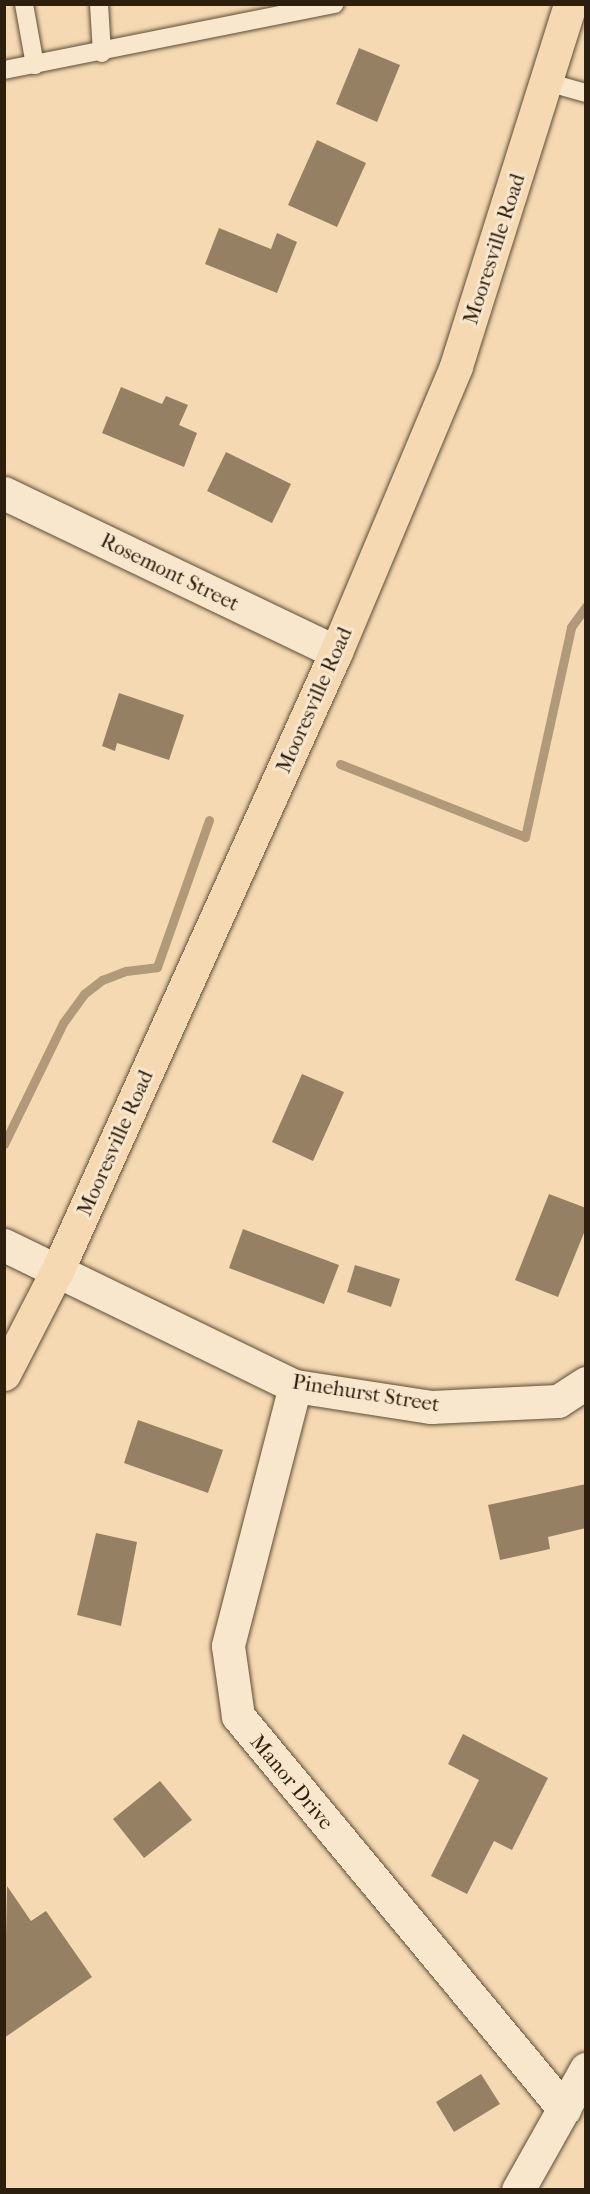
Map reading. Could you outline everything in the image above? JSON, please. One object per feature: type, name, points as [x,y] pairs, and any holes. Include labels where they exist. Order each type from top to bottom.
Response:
[{"type":"main road","name":"Mooresville Road","points":[[4,1374],[58,1269],[336,652],[456,366],[548,81],[570,4]]},
{"type":"street","name":"Rosemont Street","points":[[4,492],[336,652]]},
{"type":"street","name":"Pinehurst Street","points":[[4,1245],[58,1269],[295,1386],[431,1407],[558,1401],[585,1383]]},
{"type":"street","name":"Manor Drive","points":[[295,1386],[228,1646],[238,1716],[564,2109]]},
{"type":"street","points":[[520,2189],[585,2069]]},
{"type":"lane","points":[[24,4],[35,65]]},
{"type":"lane","points":[[99,4],[102,53]]},
{"type":"lane","points":[[4,70],[102,53],[282,10],[334,4]]},
{"type":"lane","points":[[548,81],[585,93]]},
{"type":"building","points":[[359,48],[400,65],[377,122],[336,104]]},
{"type":"building","points":[[317,140],[366,163],[337,227],[288,205]]},
{"type":"building","points":[[219,228],[271,249],[277,233],[297,242],[277,293],[205,264]]},
{"type":"building","points":[[121,387],[162,404],[166,396],[188,405],[179,425],[197,433],[184,467],[102,433]]},
{"type":"building","points":[[226,452],[291,484],[272,523],[207,491]]},
{"type":"building","points":[[119,693],[184,715],[169,760],[117,743],[115,751],[102,746]]},
{"type":"building","points":[[302,1074],[344,1092],[313,1161],[272,1142]]},
{"type":"building","points":[[549,1194],[586,1208],[586,1228],[558,1297],[515,1280]]},
{"type":"building","points":[[243,1229],[339,1265],[324,1304],[229,1268]]},
{"type":"building","points":[[355,1265],[400,1279],[391,1307],[347,1292]]},
{"type":"building","points":[[138,1420],[223,1450],[208,1493],[124,1463]]},
{"type":"building","points":[[586,1484],[586,1528],[548,1537],[550,1549],[500,1560],[488,1505]]},
{"type":"building","points":[[96,1533],[137,1542],[121,1626],[77,1615]]},
{"type":"building","points":[[463,1734],[548,1778],[512,1850],[494,1841],[467,1894],[431,1876],[479,1780],[448,1764]]},
{"type":"building","points":[[160,1781],[192,1820],[144,1858],[113,1819]]},
{"type":"building","points":[[7,1886],[31,1921],[46,1911],[92,1977],[4,2038]]},
{"type":"building","points":[[481,2074],[500,2104],[454,2132],[436,2102]]},
{"type":"waterway","points":[[340,764],[525,837],[571,627],[586,606]]},
{"type":"waterway","points":[[4,1144],[63,1023],[84,994],[102,980],[126,971],[157,967],[209,820]]}]
